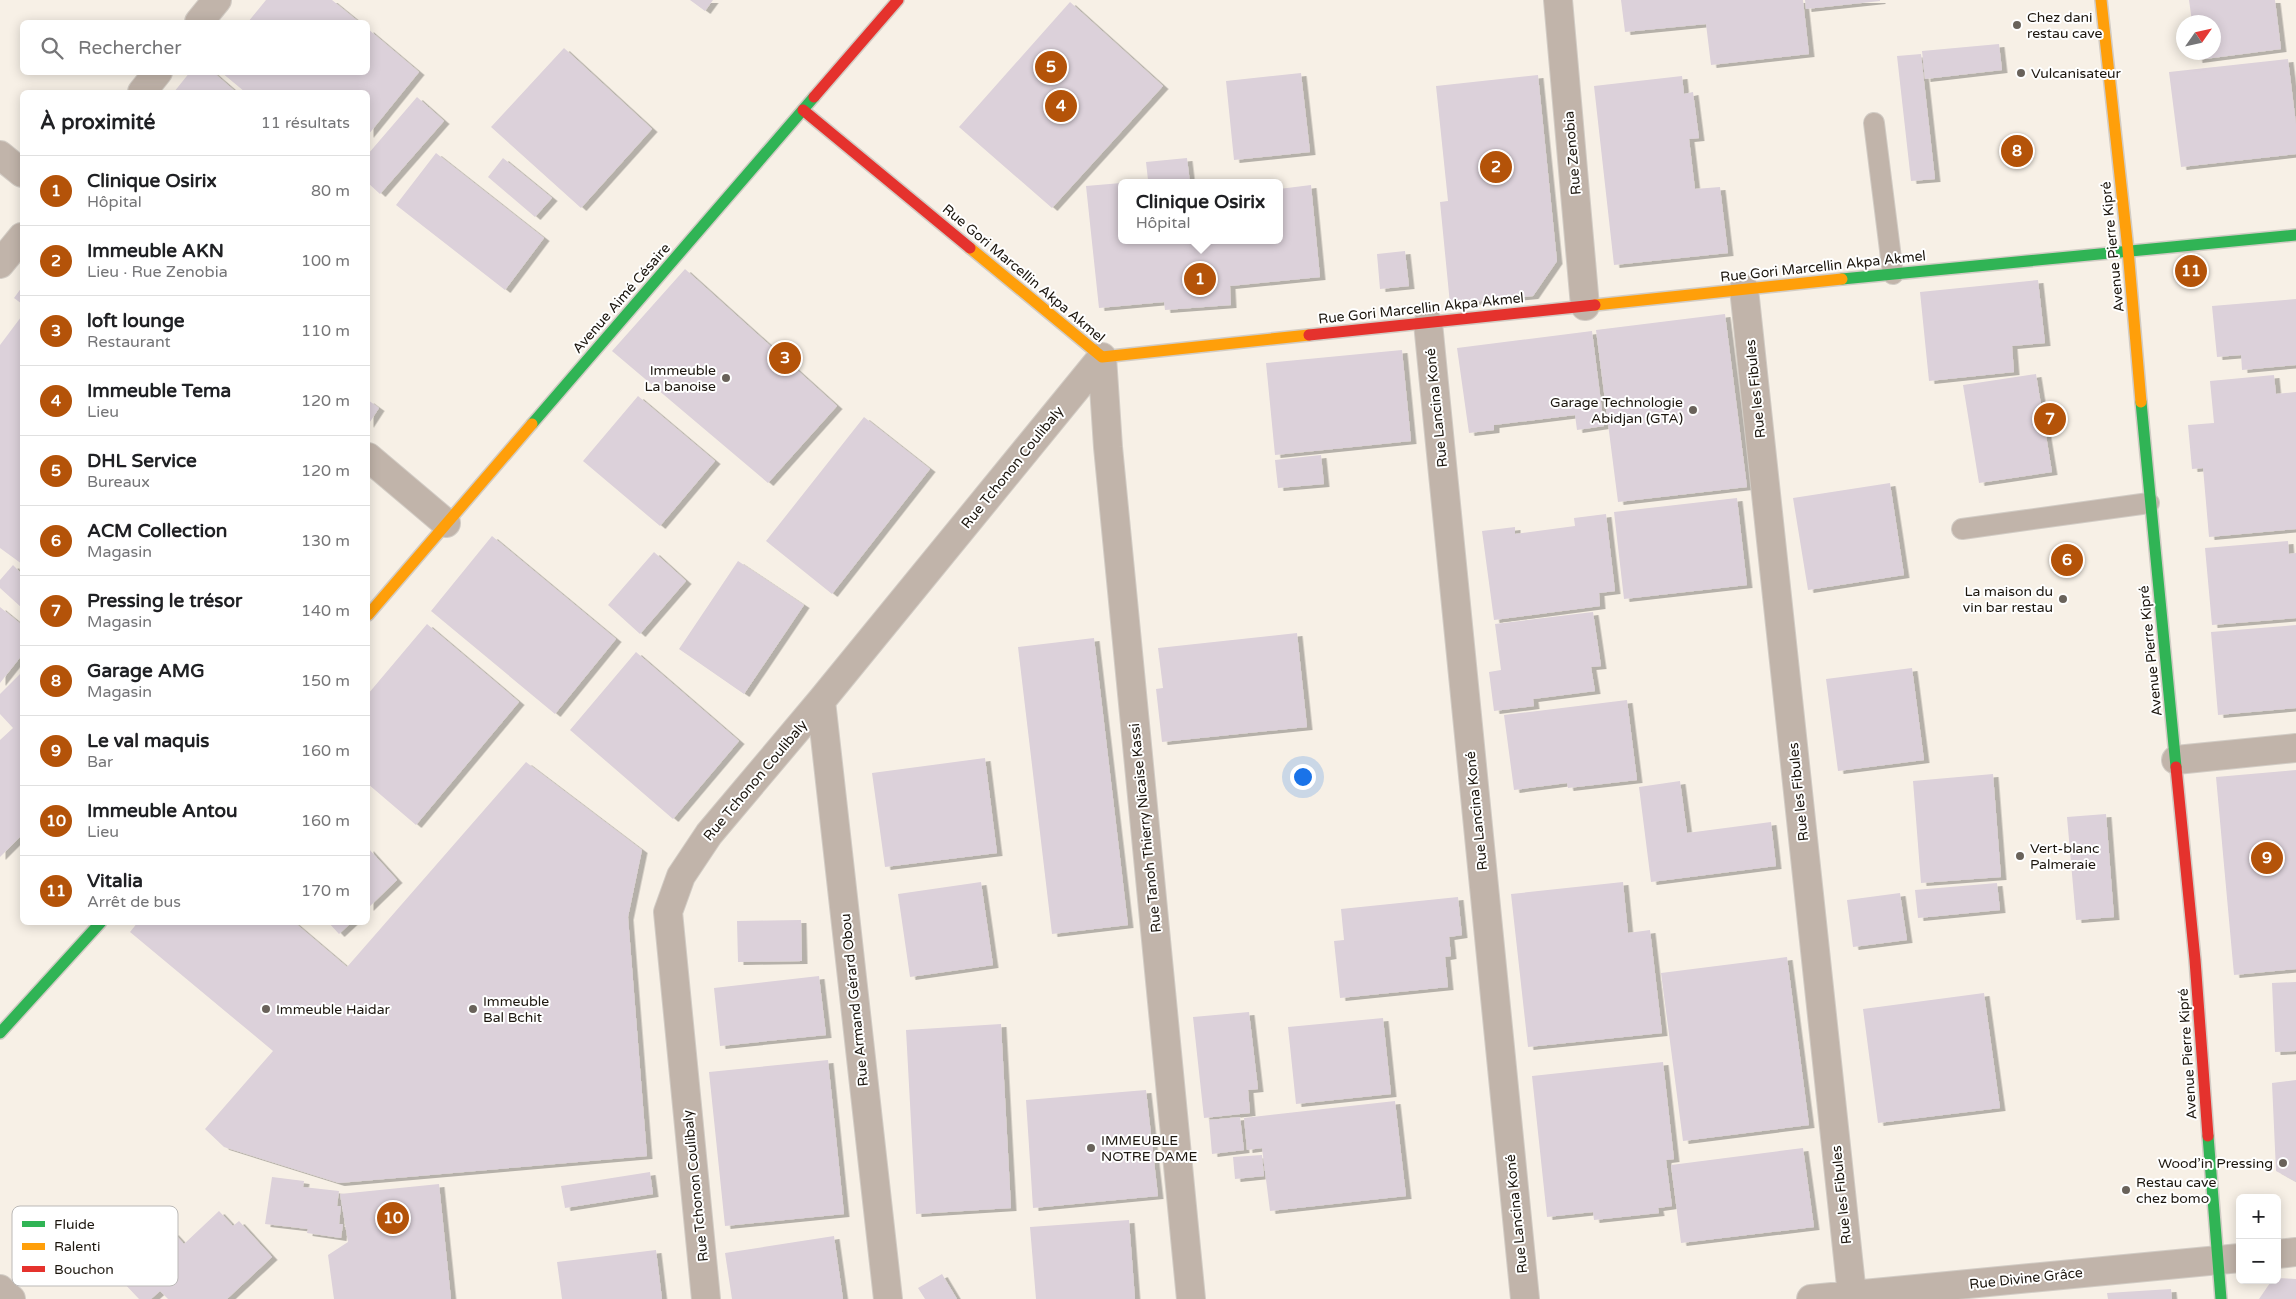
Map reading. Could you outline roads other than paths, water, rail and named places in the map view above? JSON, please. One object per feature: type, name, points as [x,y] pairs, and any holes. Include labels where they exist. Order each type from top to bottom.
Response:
[{"type":"street","points":[[201,20],[218,0]]},
{"type":"street","name":"Avenue Aimé Césaire","points":[[370,613],[898,0]]},
{"type":"street","name":"Rue Zenobia","points":[[1558,0],[1585,306]]},
{"type":"street","name":"Avenue Pierre Kipré","points":[[2101,0],[2128,250],[2150,503],[2195,960],[2228,1259],[2221,1299]]},
{"type":"street","points":[[144,90],[156,75]]},
{"type":"street","name":"Rue Gori Marcellin Akpa Akmel","points":[[803,110],[1102,356],[2296,234]]},
{"type":"street","points":[[0,154],[20,171]]},
{"type":"street","points":[[0,264],[20,239]]},
{"type":"street","name":"Rue les Fibules","points":[[1744,289],[1852,1295]]},
{"type":"street","name":"Rue Lancina Koné","points":[[1428,323],[1525,1299]]},
{"type":"street","name":"Rue Tchonon Coulibaly","points":[[706,1299],[668,912],[681,876],[709,834],[821,701],[1102,356]]},
{"type":"street","name":"Rue Tanoh Thierry Nicaise Kassi","points":[[1102,356],[1108,447],[1191,1299]]},
{"type":"street","points":[[370,459],[446,523]]},
{"type":"street","name":"Rue Armand Gérard Obou","points":[[821,701],[888,1299]]},
{"type":"street","points":[[2176,760],[2296,748]]},
{"type":"street","points":[[0,1033],[98,925]]},
{"type":"street","points":[[2281,1254],[2296,1252]]},
{"type":"street","name":"Rue Divine Grâce","points":[[1812,1299],[2228,1259]]},
{"type":"street","points":[[0,1289],[11,1299]]},
{"type":"lane","points":[[1874,123],[1893,274]]},
{"type":"lane","points":[[1962,529],[2150,503]]},
{"type":"place","name":"Chez dani restau cave","points":[[2017,25]]},
{"type":"place","name":"DHL Service","points":[[1051,67]]},
{"type":"place","name":"Vulcanisateur","points":[[2021,73]]},
{"type":"place","name":"Immeuble Tema","points":[[1061,106]]},
{"type":"place","name":"Garage AMG","points":[[2017,151]]},
{"type":"place","name":"Immeuble AKN","points":[[1496,167]]},
{"type":"place","name":"Vitalia","points":[[2191,271]]},
{"type":"place","name":"Clinique Osirix","points":[[1200,279]]},
{"type":"place","name":"loft lounge","points":[[785,358]]},
{"type":"place","name":"Immeuble La banoise","points":[[726,378]]},
{"type":"place","name":"Garage Technologie Abidjan (GTA)","points":[[1693,410]]},
{"type":"place","name":"Pressing le trésor","points":[[2050,419]]},
{"type":"place","name":"ACM Collection","points":[[2067,560]]},
{"type":"place","name":"La maison du vin bar restau","points":[[2063,599]]},
{"type":"place","name":"Vert-blanc Palmeraie","points":[[2020,856]]},
{"type":"place","name":"Le val maquis","points":[[2267,858]]},
{"type":"place","name":"Immeuble Haidar","points":[[266,1009]]},
{"type":"place","name":"Immeuble Bal Bchit","points":[[473,1009]]},
{"type":"place","name":"IMMEUBLE NOTRE DAME","points":[[1091,1148]]},
{"type":"place","name":"Wood’in Pressing","points":[[2283,1163]]},
{"type":"place","name":"Restau cave chez bomo","points":[[2126,1190]]},
{"type":"place","name":"Immeuble Antou","points":[[393,1218]]}]
